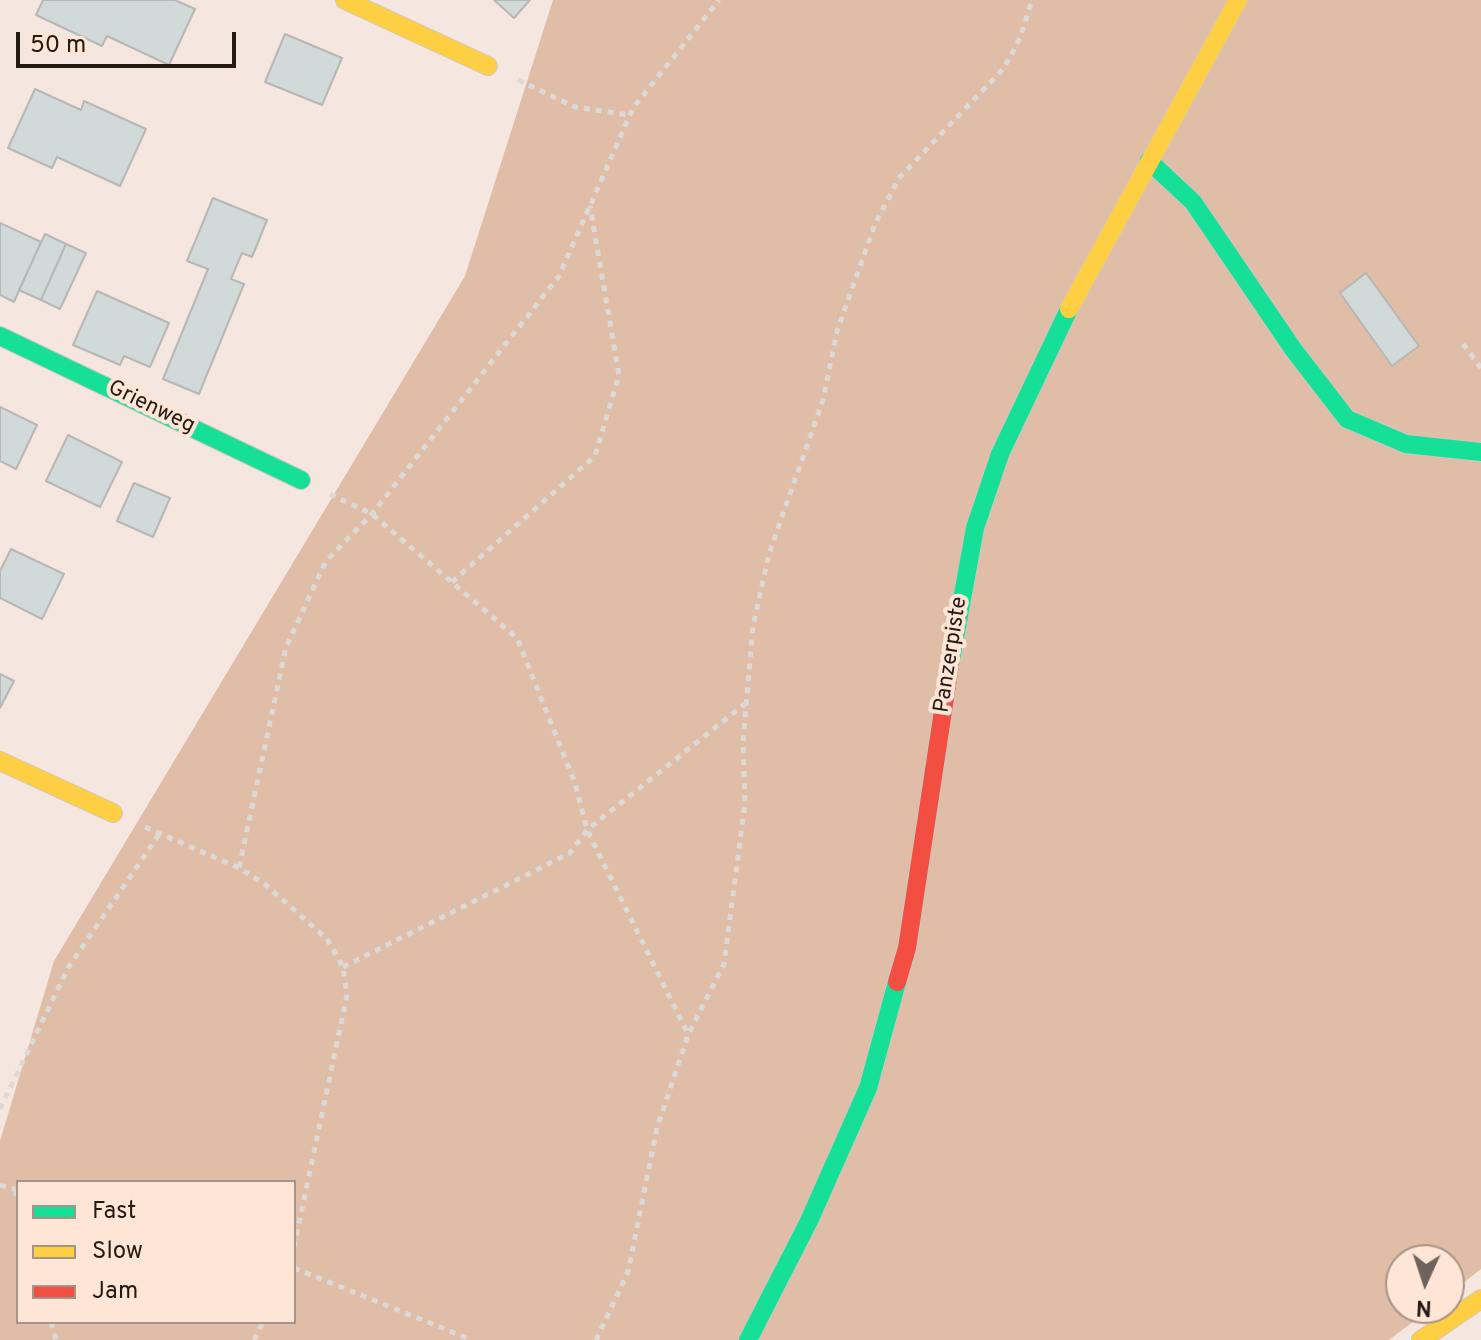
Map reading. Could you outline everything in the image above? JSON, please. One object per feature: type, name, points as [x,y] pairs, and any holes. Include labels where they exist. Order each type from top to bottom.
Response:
[{"type":"street","points":[[345,0],[488,66]]},
{"type":"street","name":"Panzerpiste","points":[[748,1340],[809,1221],[872,1074],[907,948],[959,604],[975,528],[1000,454],[1065,316],[1238,0]]},
{"type":"street","points":[[1149,161],[1193,202],[1293,349],[1347,419],[1406,444],[1481,452]]},
{"type":"street","name":"Grienweg","points":[[0,336],[301,480]]},
{"type":"street","points":[[0,761],[113,813]]},
{"type":"street","points":[[1421,1340],[1481,1299]]},
{"type":"path","points":[[239,868],[286,647],[326,561],[372,514],[559,276],[630,115],[719,0]]},
{"type":"path","points":[[596,1340],[628,1272],[657,1128],[688,1035],[724,964],[745,803],[743,742],[753,626],[769,554],[823,400],[837,331],[875,224],[899,178],[1004,68],[1020,38],[1032,0]]},
{"type":"path","points":[[488,66],[575,107],[630,115]]},
{"type":"path","points":[[452,582],[595,456],[619,375],[590,206]]},
{"type":"path","points":[[1463,344],[1481,368]]},
{"type":"path","points":[[301,480],[372,514],[517,638],[575,783],[587,830],[688,1035]]},
{"type":"path","points":[[343,967],[570,853],[587,830],[746,703]]},
{"type":"path","points":[[113,813],[239,868],[266,885],[327,939],[343,967],[347,995],[296,1237]]},
{"type":"path","points":[[0,1109],[68,968],[160,833]]},
{"type":"path","points":[[0,1185],[16,1189]]},
{"type":"path","points":[[296,1269],[472,1340]]},
{"type":"shaded area","points":[[553,0],[1481,0],[1481,1269],[1465,1282],[1465,1244],[1385,1244],[1385,1324],[1410,1324],[1389,1340],[0,1340],[0,1141],[54,961],[465,276]]},
{"type":"building","points":[[43,0],[175,0],[195,9],[169,65],[107,36],[102,46],[36,15]]},
{"type":"building","points":[[494,0],[530,0],[514,18]]},
{"type":"building","points":[[285,34],[342,58],[322,105],[265,82]]},
{"type":"building","points":[[35,89],[81,110],[84,101],[146,129],[120,186],[57,157],[52,168],[8,148]]},
{"type":"building","points":[[213,198],[267,220],[252,257],[242,253],[231,279],[244,284],[199,394],[163,379],[208,269],[187,261]]},
{"type":"building","points":[[0,223],[41,242],[14,302],[0,295]]},
{"type":"building","points":[[45,234],[66,244],[41,300],[19,290]]},
{"type":"building","points":[[66,244],[86,253],[60,309],[41,300]]},
{"type":"building","points":[[1366,273],[1419,346],[1392,366],[1340,293]]},
{"type":"building","points":[[97,291],[169,323],[150,367],[124,356],[120,365],[73,345]]},
{"type":"building","points":[[0,407],[37,425],[16,469],[0,461]]},
{"type":"building","points":[[68,435],[122,462],[100,507],[46,481]]},
{"type":"building","points":[[134,483],[170,498],[153,537],[117,521]]},
{"type":"building","points":[[11,549],[64,574],[42,619],[0,598],[0,571]]},
{"type":"building","points":[[0,674],[14,681],[0,708]]},
{"type":"traffic: fast","points":[[1149,161],[1193,202],[1293,349],[1347,419],[1406,444],[1481,452]]},
{"type":"traffic: fast","points":[[950,665],[975,528],[1000,454],[1069,309]]},
{"type":"traffic: fast","points":[[0,336],[301,480]]},
{"type":"traffic: fast","points":[[748,1340],[809,1221],[868,1088],[897,982]]},
{"type":"traffic: slow","points":[[345,0],[488,66]]},
{"type":"traffic: slow","points":[[1069,309],[1238,0]]},
{"type":"traffic: slow","points":[[0,761],[113,813]]},
{"type":"traffic: slow","points":[[1421,1340],[1481,1299]]},
{"type":"traffic: jam","points":[[897,982],[907,948],[950,665]]}]
